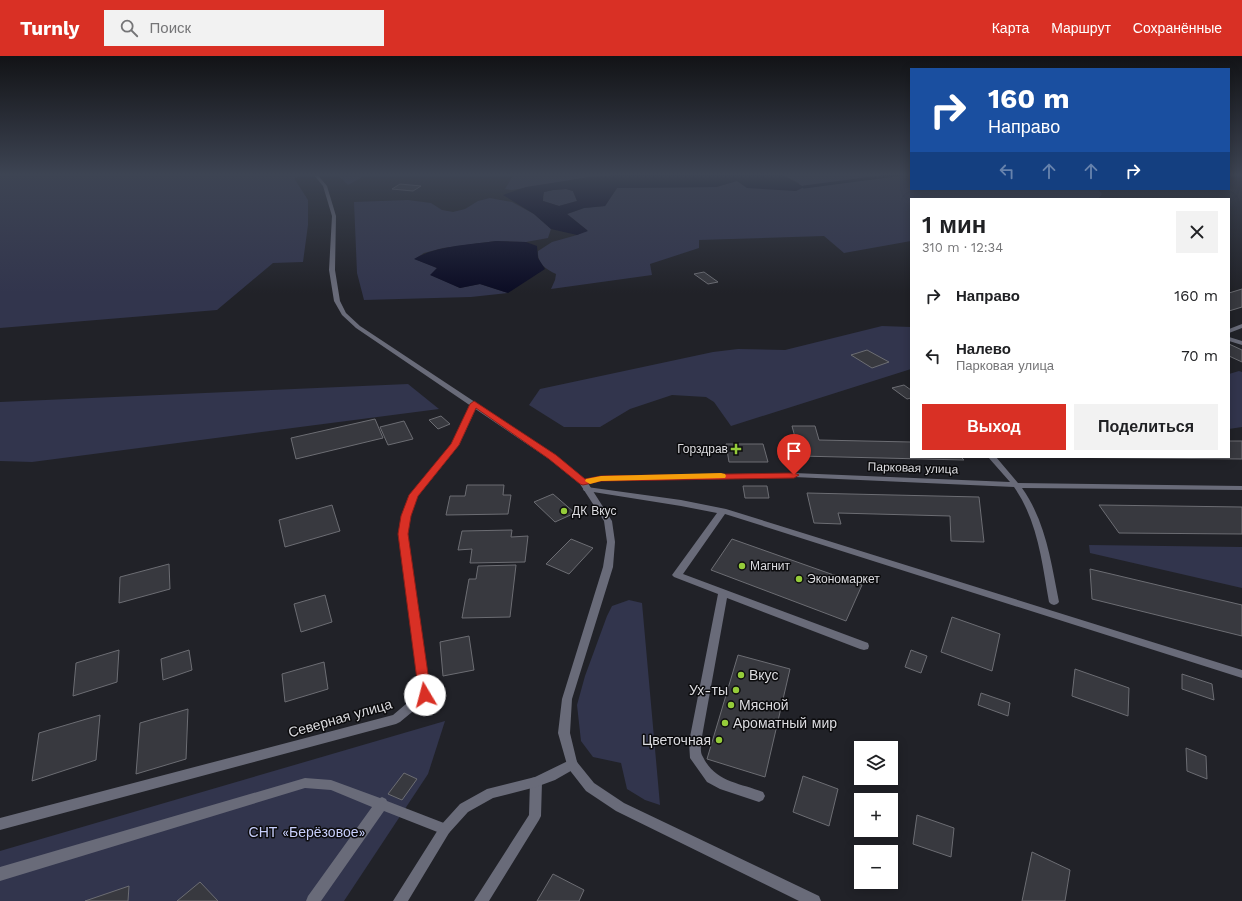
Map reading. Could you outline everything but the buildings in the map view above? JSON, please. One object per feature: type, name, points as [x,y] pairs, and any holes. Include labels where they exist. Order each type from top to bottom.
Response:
[{"type":"street","points":[[333,213],[332,270],[337,301],[344,314],[358,327],[552,457],[585,486],[608,521],[611,542],[608,567],[567,699],[564,733],[572,764],[590,788],[620,807],[814,901]]},
{"type":"street","points":[[1230,331],[1242,326]]},
{"type":"street","points":[[1230,338],[1242,343]]},
{"type":"street","name":"Северная улица","points":[[0,824],[396,720],[425,695],[403,534],[406,516],[414,495],[455,445],[474,404]]},
{"type":"street","points":[[993,458],[1016,485],[1031,509],[1039,532],[1047,564],[1054,602]]},
{"type":"street","name":"Парковая улица","points":[[585,486],[601,479],[768,475],[1016,485],[1242,488]]},
{"type":"street","points":[[585,486],[723,511],[1242,674]]},
{"type":"street","points":[[723,511],[677,575],[864,646]]},
{"type":"street","points":[[723,592],[695,742],[696,758],[711,778],[724,785],[759,796]]},
{"type":"street","points":[[400,901],[444,829],[464,808],[491,793],[536,782],[551,776],[572,764]]},
{"type":"street","points":[[481,901],[535,816],[536,782]]},
{"type":"street","points":[[0,874],[305,783],[331,785],[382,803],[444,829]]},
{"type":"street","points":[[313,901],[382,803]]},
{"type":"green space","points":[[0,213],[308,213],[303,262],[273,263],[217,310],[0,328]]},
{"type":"green space","points":[[354,213],[533,213],[551,229],[548,238],[526,242],[496,241],[443,248],[424,253],[415,259],[437,268],[431,275],[460,288],[480,284],[508,293],[471,297],[364,300],[357,273]]},
{"type":"green space","points":[[910,213],[910,241],[844,253],[824,236],[699,240],[699,248],[650,264],[652,275],[551,289],[556,274],[542,265],[539,259],[538,251],[552,242],[577,235],[587,230],[567,214]]},
{"type":"green space","points":[[882,326],[910,327],[910,369],[731,426],[714,402],[706,397],[672,395],[630,409],[600,427],[564,427],[529,405],[540,389],[713,352],[738,349],[785,350]]},
{"type":"green space","points":[[1239,371],[1242,372],[1242,427],[1230,429],[1230,374]]},
{"type":"green space","points":[[408,384],[439,409],[32,462],[0,461],[0,402]]},
{"type":"green space","points":[[1089,545],[1242,547],[1242,588],[1090,553]]},
{"type":"green space","points":[[629,600],[642,603],[660,805],[645,800],[627,789],[621,763],[593,757],[581,741],[577,705],[585,676],[612,606]]},
{"type":"green space","name":"СНТ «Берёзовое»","points":[[445,721],[428,774],[344,901],[0,901],[0,851]]},
{"type":"shaded area","points":[[569,213],[567,214],[588,231],[577,235],[551,229],[534,214]]},
{"type":"shaded area","points":[[496,241],[526,242],[537,246],[538,258],[545,269],[508,293],[480,284],[460,288],[430,275],[437,268],[414,259],[423,254],[443,248]]},
{"type":"slow traffic","points":[[590,481],[601,479],[721,476]]},
{"type":"place","name":"Горздрав","points":[[736,449]]},
{"type":"place","name":"ДК Вкус","points":[[564,511]]},
{"type":"place","name":"Магнит","points":[[742,566]]},
{"type":"place","name":"Экономаркет","points":[[799,579]]},
{"type":"place","name":"Вкус","points":[[741,675]]},
{"type":"place","name":"Ух-ты","points":[[736,690]]},
{"type":"place","name":"Мясной","points":[[731,705]]},
{"type":"place","name":"Ароматный мир","points":[[725,723]]},
{"type":"place","name":"Цветочная","points":[[719,740]]},
{"type":"route","points":[[425,695],[403,534],[406,516],[414,495],[455,445],[474,404],[552,457],[583,482],[601,479],[794,475]]}]
